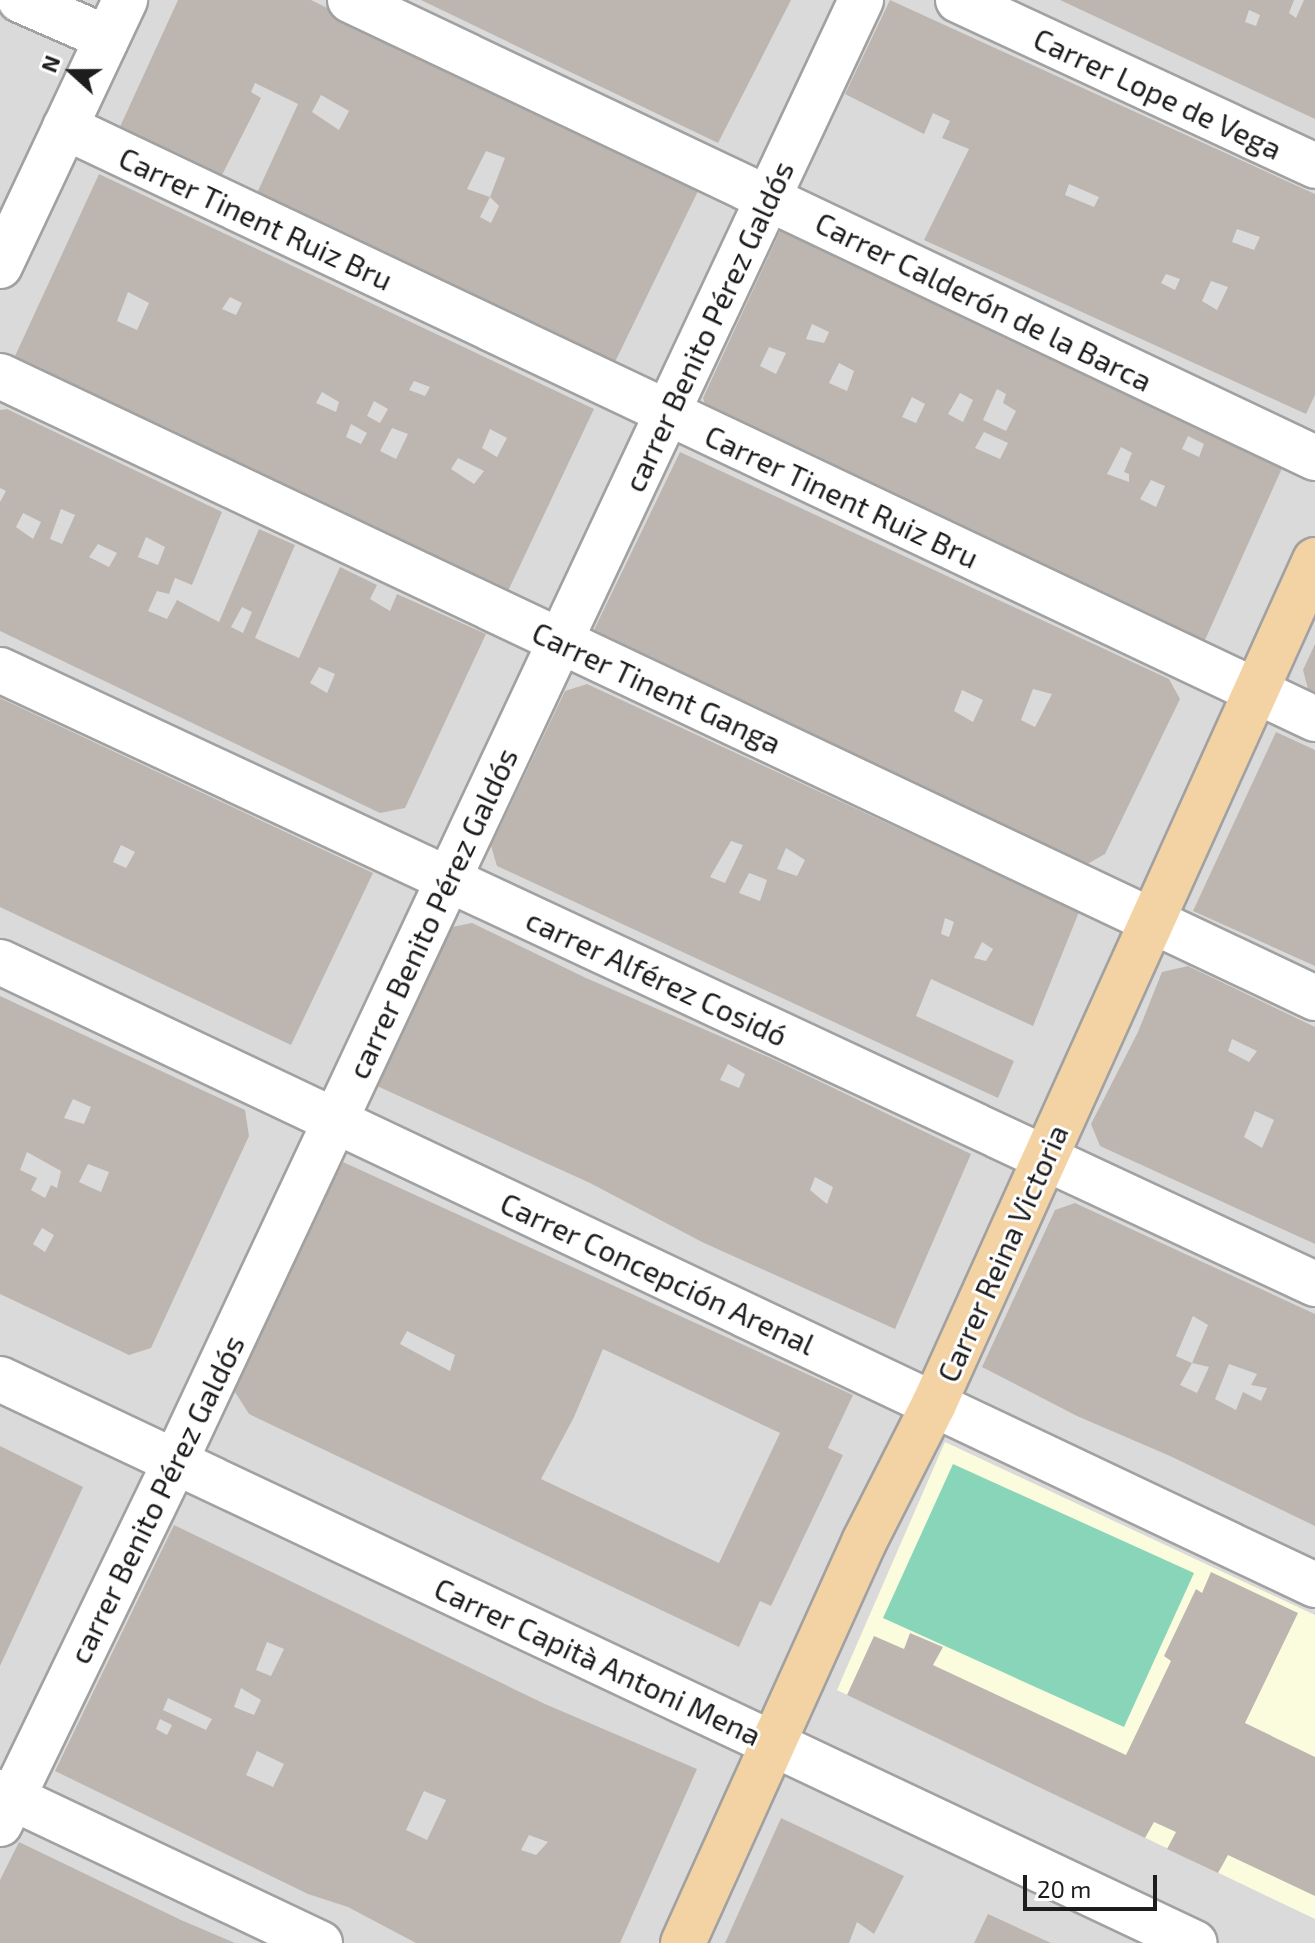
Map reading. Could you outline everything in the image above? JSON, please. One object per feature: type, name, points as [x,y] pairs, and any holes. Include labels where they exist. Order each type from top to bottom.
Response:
[{"type":"main road","name":"Carrer Reina Victoria","points":[[683,1943],[864,1542],[934,1404],[1315,560]]},
{"type":"street","points":[[0,266],[116,19],[20,0]]},
{"type":"street","name":"Carrer Calderón de la Barca","points":[[350,0],[1315,458]]},
{"type":"street","name":"carrer Benito Pérez Galdós","points":[[4,1804],[175,1462],[861,0]]},
{"type":"street","name":"Carrer Lope de Vega","points":[[958,0],[1315,166]]},
{"type":"street","name":"Carrer Tinent Ruiz Bru","points":[[65,127],[1315,719]]},
{"type":"street","name":"Carrer Tinent Ganga","points":[[0,376],[1315,998]]},
{"type":"street","name":"carrer Alférez Cosidó","points":[[0,670],[1315,1284]]},
{"type":"street","name":"Carrer Concepción Arenal","points":[[0,962],[1315,1585]]},
{"type":"street","name":"Carrer Capità Antoni Mena","points":[[0,1379],[1195,1943]]},
{"type":"street","points":[[4,1804],[320,1943]]},
{"type":"shaded area","points":[[0,0],[1315,0],[1315,1943],[0,1943]]},
{"type":"shaded area","points":[[945,1442],[1315,1615],[1315,1919],[837,1690]]},
{"type":"green space","points":[[953,1464],[1194,1573],[1124,1727],[883,1618]]},
{"type":"building","points":[[178,0],[311,0],[699,189],[614,364],[257,193],[298,104],[255,83],[251,92],[261,98],[221,177],[119,129]],"holes":[[[321,95],[349,111],[339,130],[312,112]],[[486,151],[505,158],[490,197],[467,189]],[[490,197],[499,206],[491,223],[480,217]]]},
{"type":"building","points":[[421,0],[791,0],[718,143]]},
{"type":"building","points":[[890,0],[1315,194],[1315,395],[1306,414],[924,240],[969,149],[942,138],[950,121],[933,113],[924,134],[845,94]],"holes":[[[1069,184],[1099,197],[1094,207],[1065,195]],[[1237,229],[1260,237],[1254,250],[1232,242]],[[1166,274],[1180,279],[1175,290],[1161,283]],[[1211,281],[1228,287],[1217,310],[1202,301]]]},
{"type":"building","points":[[1060,0],[1294,0],[1289,13],[1296,18],[1304,0],[1315,0],[1315,119]],"holes":[[[1249,10],[1260,15],[1256,26],[1245,22]]]},
{"type":"building","points":[[99,174],[594,409],[507,593],[15,356]],"holes":[[[128,292],[149,303],[137,330],[117,321]],[[230,297],[242,303],[236,315],[222,309]],[[414,381],[430,387],[425,396],[409,390]],[[322,392],[339,402],[336,412],[316,403]],[[374,401],[388,409],[380,423],[367,416]],[[351,424],[367,433],[361,444],[346,437]],[[392,428],[408,434],[396,459],[380,451]],[[490,429],[507,438],[497,457],[482,448]],[[458,458],[484,471],[474,484],[451,469]]]},
{"type":"building","points":[[783,225],[1287,457],[1205,640],[709,418],[703,398]],"holes":[[[812,324],[829,332],[824,343],[806,339]],[[769,347],[786,353],[776,374],[760,366]],[[839,363],[854,371],[847,391],[829,383]],[[997,389],[1006,394],[1003,403],[1016,411],[1006,431],[983,420]],[[960,393],[973,400],[963,422],[948,414]],[[912,397],[925,404],[916,423],[902,417]],[[984,432],[1008,443],[1000,459],[975,448]],[[1188,436],[1204,444],[1199,457],[1182,449]],[[1121,447],[1132,453],[1124,472],[1129,474],[1129,482],[1107,474]],[[1151,480],[1165,486],[1156,507],[1140,499]]]},
{"type":"building","points":[[7,409],[222,512],[192,585],[175,578],[169,594],[157,591],[148,611],[167,619],[177,600],[219,622],[259,529],[295,545],[255,638],[299,658],[340,567],[377,585],[370,599],[390,611],[397,594],[486,634],[405,808],[380,813],[0,631],[0,502],[6,491],[0,488],[0,410]],"holes":[[[61,509],[75,515],[62,544],[50,539]],[[23,513],[41,522],[33,539],[16,527]],[[146,537],[165,547],[158,565],[138,557]],[[98,544],[117,553],[109,567],[89,557]],[[242,607],[252,612],[243,633],[231,627]],[[319,667],[335,674],[327,693],[310,683]]]},
{"type":"building","points":[[680,452],[1169,679],[1180,699],[1105,854],[1084,866],[722,692],[591,636]],"holes":[[[1033,689],[1052,694],[1035,727],[1021,720]],[[962,690],[983,700],[973,722],[954,711]]]},
{"type":"building","points":[[1315,644],[1315,695],[1309,693],[1303,670]]},
{"type":"building","points":[[587,684],[1079,912],[1033,1026],[931,979],[916,1016],[1014,1061],[998,1098],[497,866],[491,846],[565,691]],"holes":[[[731,841],[743,845],[725,883],[710,877]],[[786,848],[805,860],[797,876],[777,869]],[[749,873],[767,880],[760,901],[739,893]],[[945,918],[954,922],[949,937],[941,934]],[[982,942],[993,949],[986,961],[974,958]]]},
{"type":"building","points":[[0,698],[373,873],[291,1045],[0,907]],"holes":[[[121,845],[135,852],[126,868],[113,862]]]},
{"type":"building","points":[[1276,732],[1315,750],[1315,966],[1193,911]]},
{"type":"building","points":[[472,923],[586,978],[775,1060],[971,1154],[895,1329],[702,1242],[590,1183],[377,1086],[452,927]],"holes":[[[728,1064],[745,1074],[739,1088],[720,1080]],[[815,1177],[833,1187],[827,1204],[810,1190]]]},
{"type":"building","points":[[1188,966],[1315,1027],[1315,1244],[1100,1146],[1091,1124],[1138,1032],[1162,972]],"holes":[[[1232,1039],[1257,1051],[1249,1062],[1228,1051]],[[1255,1111],[1274,1120],[1262,1148],[1244,1137]]]},
{"type":"building","points":[[0,996],[245,1110],[249,1136],[151,1348],[129,1355],[0,1294]],"holes":[[[73,1099],[91,1107],[84,1124],[64,1118]],[[27,1152],[61,1171],[57,1188],[51,1185],[45,1198],[31,1190],[37,1178],[20,1170]],[[88,1164],[109,1172],[101,1192],[79,1182]],[[42,1228],[54,1235],[45,1252],[33,1244]]]},
{"type":"building","points":[[343,1162],[853,1395],[828,1448],[843,1455],[771,1606],[760,1601],[739,1647],[249,1414],[233,1389],[296,1249]],"holes":[[[407,1331],[455,1355],[450,1371],[400,1344]],[[603,1349],[780,1433],[719,1563],[541,1479],[574,1417]]]},
{"type":"building","points":[[1075,1203],[1315,1314],[1315,1526],[1170,1456],[1077,1416],[982,1367],[1055,1210]],"holes":[[[1193,1316],[1208,1325],[1192,1363],[1176,1356]],[[1192,1363],[1209,1367],[1197,1393],[1180,1385]],[[1229,1364],[1257,1374],[1251,1385],[1267,1388],[1261,1401],[1243,1392],[1236,1410],[1215,1399]]]},
{"type":"building","points":[[0,1446],[83,1487],[0,1666]]},
{"type":"building","points":[[174,1525],[545,1704],[697,1769],[620,1943],[416,1943],[348,1907],[308,1894],[55,1771]],"holes":[[[267,1642],[284,1649],[271,1676],[256,1670]],[[241,1688],[261,1700],[254,1715],[234,1707]],[[168,1698],[212,1719],[206,1730],[163,1710]],[[160,1719],[172,1725],[167,1735],[156,1729]],[[257,1751],[284,1764],[273,1787],[246,1775]],[[424,1791],[446,1800],[427,1840],[406,1830]],[[529,1835],[548,1842],[536,1855],[521,1850]]]},
{"type":"building","points":[[1211,1572],[1298,1613],[1245,1723],[1315,1757],[1315,1896],[1228,1855],[1218,1873],[1167,1849],[1176,1832],[1154,1822],[1145,1838],[847,1695],[874,1636],[904,1649],[910,1633],[943,1647],[933,1665],[1126,1755],[1171,1661],[1164,1656],[1196,1589],[1202,1593]]},
{"type":"building","points":[[781,1818],[904,1876],[874,1934],[857,1922],[849,1943],[725,1943]]},
{"type":"building","points":[[19,1842],[235,1943],[0,1943],[0,1880]]},
{"type":"building","points":[[988,1914],[1051,1943],[974,1943]]}]
